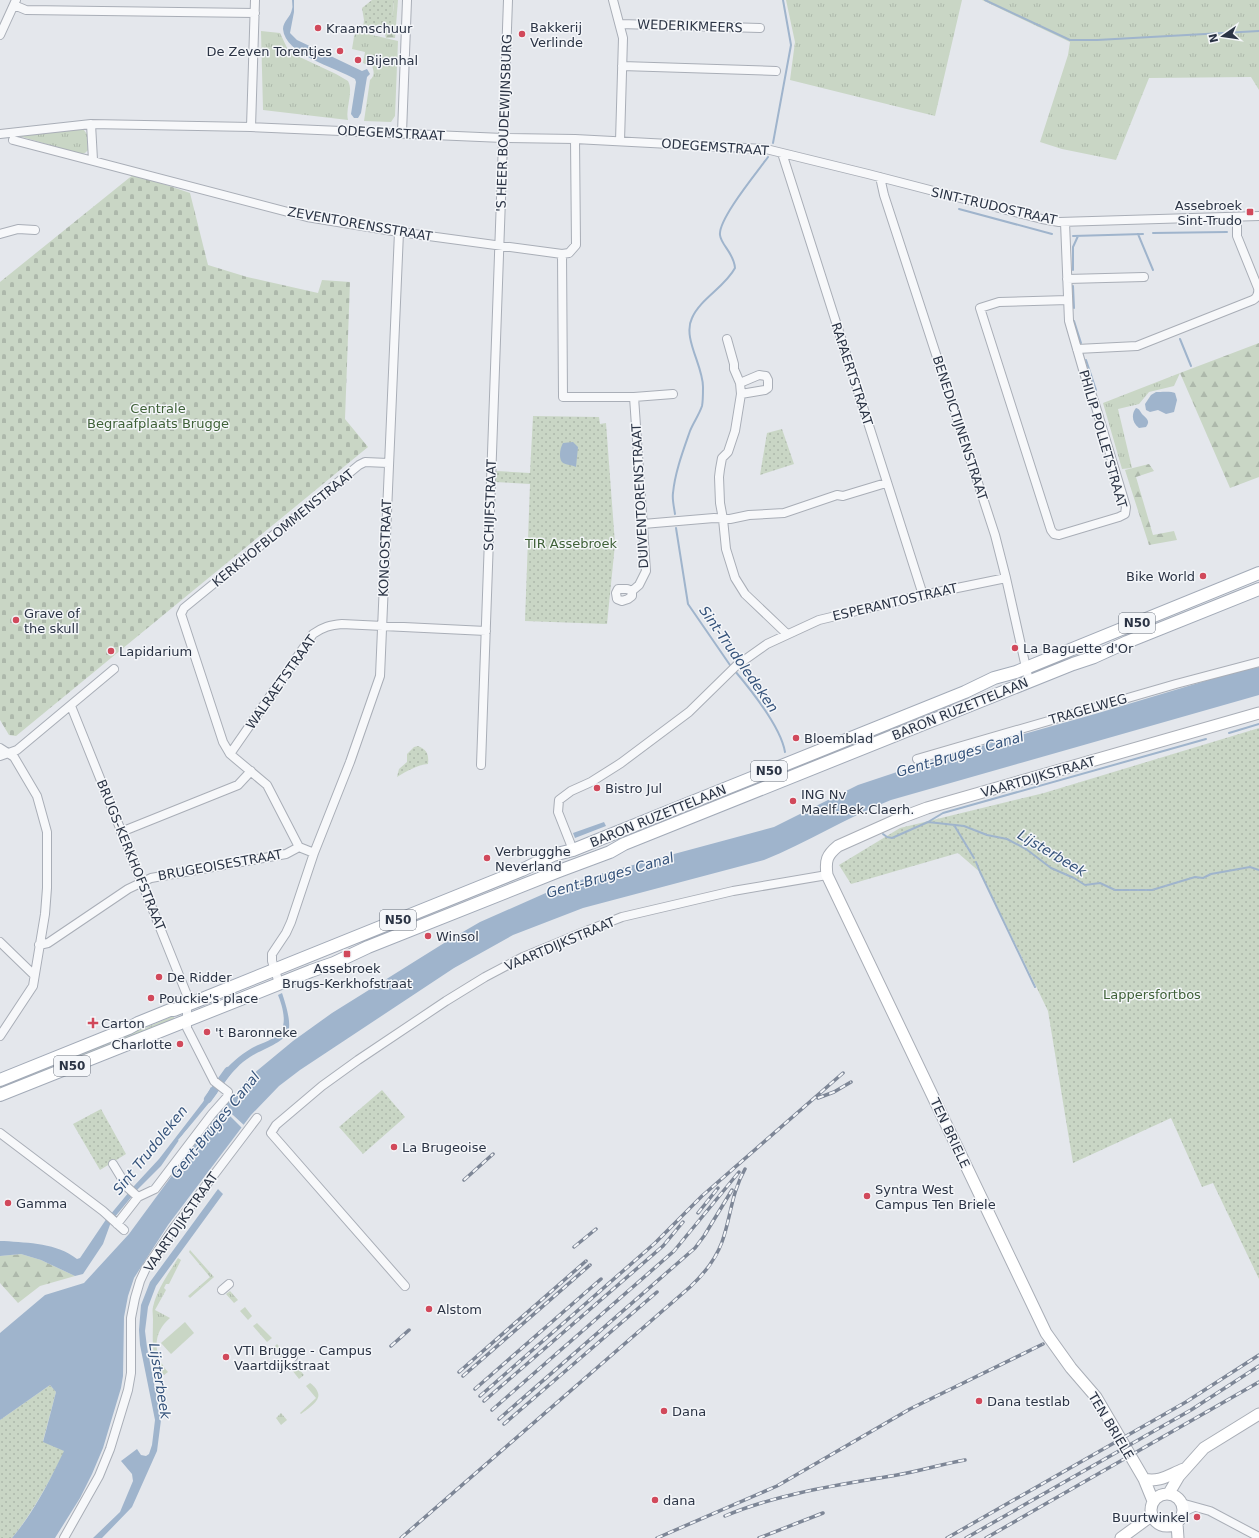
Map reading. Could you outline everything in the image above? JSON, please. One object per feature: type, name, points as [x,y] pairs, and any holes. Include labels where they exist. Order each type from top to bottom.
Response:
[{"type":"main road","name":"BARON RUZETTELAAN","points":[[0,1080],[170,1010],[187,1005],[522,870],[553,855],[573,850],[965,692],[982,690],[1002,682],[1021,670],[1259,573]]},
{"type":"main road","name":"BARON RUZETTELAAN","points":[[0,1096],[279,984],[316,968],[332,957],[351,950],[368,947],[574,865],[588,854],[607,847],[624,844],[1030,681],[1094,657],[1127,642],[1259,589]]},
{"type":"street","points":[[251,127],[255,0]]},
{"type":"street","points":[[402,133],[407,0]]},
{"type":"street","name":"'S HEER BOUDEWIJNSBURG","points":[[500,245],[508,0]]},
{"type":"street","points":[[613,0],[624,38],[620,141]]},
{"type":"street","points":[[0,35],[15,3],[26,10],[255,13]]},
{"type":"street","name":"WEDERIKMEERS","points":[[620,24],[760,28]]},
{"type":"street","points":[[622,66],[776,71]]},
{"type":"street","points":[[91,124],[93,160]]},
{"type":"street","name":"ODEGEMSTRAAT","points":[[0,134],[91,124],[251,127],[503,138],[575,138],[766,149],[782,153]]},
{"type":"street","points":[[575,138],[576,245],[570,253],[562,254],[563,397],[634,397],[673,394]]},
{"type":"street","name":"ZEVENTORENSSTRAAT","points":[[13,140],[307,217],[399,232],[562,254]]},
{"type":"street","name":"SINT-TRUDOSTRAAT","points":[[782,153],[1042,219],[1065,222],[1259,216]]},
{"type":"street","name":"RAPAERTSTRAAT","points":[[782,153],[886,483],[923,595]]},
{"type":"street","name":"BENEDICTIJNENSTRAAT","points":[[880,177],[884,195],[995,535],[1006,578],[1021,670],[1030,681]]},
{"type":"street","points":[[1077,349],[1137,346],[1253,300],[1257,297],[1259,292],[1258,288],[1237,236],[1237,217]]},
{"type":"street","name":"PHILIP POLLETSTRAAT","points":[[1065,222],[1069,321],[1126,507],[1125,514],[1119,517],[1059,535],[1054,534],[1051,530],[980,308],[999,302],[1068,300]]},
{"type":"street","points":[[0,234],[18,229],[35,230]]},
{"type":"street","name":"KONGOSTRAAT","points":[[274,970],[272,954],[286,933],[291,922],[314,853],[350,762],[380,676],[399,232]]},
{"type":"street","name":"SCHIJFSTRAAT","points":[[481,765],[500,245]]},
{"type":"street","points":[[1067,279],[1144,277]]},
{"type":"street","points":[[727,339],[734,369],[740,383],[741,394],[734,431],[728,452],[722,458],[719,477],[720,503],[726,549],[739,587],[787,634]]},
{"type":"street","points":[[740,383],[759,375],[766,376],[768,380],[768,388],[765,390],[741,394]]},
{"type":"street","name":"DUIVENTORENSTRAAT","points":[[632,591],[639,585],[646,571],[634,397]]},
{"type":"street","name":"KERKHOFBLOMMENSTRAAT","points":[[230,754],[217,728],[182,619],[181,614],[184,608],[359,465],[365,462],[388,463]]},
{"type":"street","points":[[643,524],[736,519],[749,515],[784,513],[837,495],[843,496],[886,483]]},
{"type":"street","name":"ESPERANTOSTRAAT","points":[[573,850],[558,812],[559,800],[571,791],[591,782],[621,763],[689,712],[733,669],[761,648],[787,634],[819,620],[923,595],[1006,578]]},
{"type":"street","name":"WALRAETSTRAAT","points":[[230,754],[313,634],[322,628],[330,625],[486,630]]},
{"type":"street","name":"TRAGELWEG","points":[[917,759],[1176,684],[1259,662]]},
{"type":"street","points":[[4,755],[17,750],[114,669]]},
{"type":"street","name":"BRUGS-KERKHOFSTRAAT","points":[[71,706],[187,995],[187,1005]]},
{"type":"street","name":"VAARTDIJKSTRAAT","points":[[827,859],[831,852],[838,846],[927,808],[1259,713]]},
{"type":"street","points":[[0,748],[4,755],[14,757],[37,796],[47,832],[47,902],[33,986],[0,1036]]},
{"type":"street","points":[[230,754],[267,785],[299,847],[314,853]]},
{"type":"street","points":[[121,832],[238,785],[251,771]]},
{"type":"street","name":"BRUGEOISESTRAAT","points":[[39,945],[48,943],[128,889],[151,878],[286,854],[299,847]]},
{"type":"street","name":"TEN BRIELE","points":[[827,859],[825,865],[827,874],[1046,1334],[1071,1368],[1096,1397],[1144,1479],[1170,1500]]},
{"type":"street","name":"VAARTDIJKSTRAAT","points":[[405,1286],[271,1133],[279,1122],[311,1095],[358,1060],[446,1001],[485,977],[523,957],[622,917],[733,891],[827,874]]},
{"type":"street","points":[[0,942],[34,975]]},
{"type":"street","points":[[311,955],[307,959],[307,965],[311,968],[316,968]]},
{"type":"street","points":[[274,970],[279,984]]},
{"type":"street","points":[[113,1220],[134,1194],[155,1189],[212,1114],[227,1097],[228,1092],[217,1084],[189,1034],[187,1028],[187,1005]]},
{"type":"street","name":"VAARTDIJKSTRAAT","points":[[64,1538],[99,1476],[110,1449],[128,1390],[130,1373],[131,1318],[140,1281],[146,1268],[173,1229],[257,1118]]},
{"type":"street","points":[[0,1133],[103,1211],[124,1230]]},
{"type":"street","points":[[114,1164],[127,1187],[134,1194]]},
{"type":"street","points":[[222,1290],[229,1284]]},
{"type":"street","points":[[281,1368],[293,1357]]},
{"type":"street","points":[[1172,1538],[1170,1500],[1185,1469],[1208,1444],[1259,1414]]},
{"type":"street","points":[[1144,1479],[1150,1481],[1161,1480],[1185,1469]]},
{"type":"street","points":[[1154,1520],[1150,1507],[1170,1500],[1210,1511],[1259,1537]]},
{"type":"street","points":[[1123,1537],[1154,1520],[1172,1525],[1178,1538]]},
{"type":"green space","points":[[372,0],[394,0],[392,21],[388,26],[368,30],[363,28],[364,20],[362,8]]},
{"type":"green space","points":[[394,0],[398,0],[395,38],[386,38],[383,27],[391,20]]},
{"type":"green space","points":[[786,0],[962,0],[935,116],[790,80],[795,42]]},
{"type":"green space","points":[[982,0],[1259,0],[1259,90],[1251,77],[1149,78],[1116,160],[1062,149],[1040,142],[1068,55],[1070,42]]},
{"type":"green space","points":[[261,31],[280,33],[289,52],[348,81],[350,85],[350,95],[347,115],[348,120],[263,110]]},
{"type":"green space","points":[[355,31],[398,41],[395,116],[391,122],[364,121],[370,80],[373,77],[374,72],[372,66],[363,63],[365,52],[352,49]]},
{"type":"green space","points":[[83,129],[87,134],[88,150],[81,154],[19,136]]},
{"type":"green space","name":"Centrale Begraafplaats Brugge","points":[[134,174],[190,193],[208,265],[247,277],[318,293],[322,280],[350,282],[345,419],[368,447],[16,736],[9,735],[0,720],[0,282]]},
{"type":"green space","points":[[1259,343],[1259,477],[1230,488],[1180,373]]},
{"type":"green space","points":[[1180,373],[1174,386],[1149,392],[1139,404],[1118,409],[1132,468],[1122,469],[1103,403]]},
{"type":"green space","name":"TIR Assebroek","points":[[533,416],[599,417],[600,424],[606,423],[615,544],[607,624],[525,621],[530,484],[495,482],[496,471],[530,473]]},
{"type":"green space","points":[[782,429],[794,464],[760,475],[767,433]]},
{"type":"green space","points":[[1149,464],[1154,471],[1136,477],[1153,535],[1174,531],[1177,540],[1149,545],[1125,470]]},
{"type":"green space","name":"Lappersfortbos","points":[[1259,728],[1259,1279],[1213,1183],[1202,1187],[1171,1118],[1073,1163],[1048,1011],[981,873],[958,853],[851,884],[839,865],[900,828],[1044,793]]},
{"type":"green space","points":[[418,746],[424,749],[427,753],[428,764],[416,767],[397,777],[399,769],[407,762],[407,754],[414,747]]},
{"type":"green space","points":[[173,1016],[175,1019],[145,1030],[144,1034],[0,1091],[0,1085]]},
{"type":"green space","points":[[382,1090],[405,1117],[363,1154],[339,1127]]},
{"type":"green space","points":[[101,1109],[126,1154],[100,1170],[73,1124]]},
{"type":"green space","points":[[190,1250],[214,1277],[190,1298],[188,1296],[210,1277],[189,1252]]},
{"type":"green space","points":[[21,1254],[41,1260],[75,1276],[40,1286],[18,1303],[0,1283],[0,1256]]},
{"type":"green space","points":[[178,1258],[181,1260],[169,1284],[166,1284],[164,1288],[166,1290],[155,1310],[170,1318],[160,1330],[157,1344],[159,1358],[168,1372],[164,1375],[154,1356],[153,1308],[160,1288]]},
{"type":"green space","points":[[230,1291],[238,1300],[234,1303],[226,1294]]},
{"type":"green space","points":[[245,1307],[252,1316],[248,1320],[240,1311]]},
{"type":"green space","points":[[185,1322],[194,1333],[171,1354],[161,1343]]},
{"type":"green space","points":[[257,1323],[272,1338],[267,1342],[253,1326]]},
{"type":"green space","points":[[277,1344],[283,1353],[282,1359],[273,1348]]},
{"type":"green space","points":[[299,1369],[304,1375],[299,1379],[292,1370]]},
{"type":"green space","points":[[310,1383],[317,1390],[318,1396],[315,1402],[301,1414],[300,1413],[316,1398],[306,1386]]},
{"type":"green space","points":[[50,1385],[56,1392],[43,1441],[65,1451],[41,1496],[20,1528],[12,1538],[0,1538],[0,1420]]},
{"type":"green space","points":[[281,1413],[287,1420],[281,1425],[276,1418]]},
{"type":"water","points":[[292,0],[294,0],[294,12],[290,33],[297,40],[362,71],[367,69],[370,74],[367,77],[361,113],[358,118],[354,118],[351,114],[356,82],[355,79],[301,53],[292,46],[286,38],[283,26],[291,12]]},
{"type":"water","points":[[1156,392],[1175,393],[1177,400],[1174,412],[1166,414],[1158,410],[1150,412],[1146,410],[1145,404],[1151,395]]},
{"type":"water","points":[[1136,408],[1148,421],[1146,427],[1139,428],[1135,424],[1133,416]]},
{"type":"water","points":[[573,442],[578,447],[576,467],[563,463],[560,456],[560,450],[563,443]]},
{"type":"water","name":"Gent-Bruges Canal","points":[[1259,667],[1259,695],[891,800],[764,860],[583,908],[513,935],[454,968],[300,1070],[279,1086],[251,1115],[168,1225],[134,1278],[128,1296],[124,1317],[123,1376],[121,1388],[103,1448],[80,1498],[55,1538],[12,1538],[34,1507],[64,1451],[43,1442],[56,1392],[50,1385],[0,1420],[0,1333],[45,1295],[84,1283],[129,1234],[215,1117],[252,1075],[293,1041],[332,1013],[480,922],[557,888],[596,875],[774,827],[858,785],[942,757],[1095,714],[1235,672]]},
{"type":"water","points":[[604,822],[606,826],[575,838],[573,833]]},
{"type":"water","points":[[282,993],[289,1018],[288,1032],[281,1040],[254,1054],[243,1062],[225,1081],[220,1077],[234,1061],[252,1048],[275,1037],[281,1031],[284,1018],[278,995]]},
{"type":"water","points":[[211,1087],[217,1093],[184,1133],[161,1166],[136,1191],[133,1188],[134,1186],[159,1159],[203,1102]]},
{"type":"water","points":[[218,1189],[223,1194],[156,1286],[148,1307],[145,1331],[161,1420],[157,1451],[132,1507],[102,1538],[93,1538],[120,1512],[133,1481],[132,1474],[121,1461],[137,1449],[141,1455],[146,1456],[149,1454],[152,1445],[155,1420],[140,1345],[139,1330],[141,1305],[150,1282]]},
{"type":"water","points":[[129,1192],[133,1195],[114,1218],[110,1215]]},
{"type":"water","points":[[107,1218],[111,1222],[103,1244],[83,1274],[75,1276],[41,1260],[21,1254],[0,1256],[0,1241],[4,1241],[33,1243],[52,1247],[77,1259],[80,1258]]},
{"type":"pier","points":[[216,1097],[186,1135],[180,1142],[178,1140]]},
{"type":"pier","points":[[222,1105],[245,1126],[243,1129],[221,1107]]},
{"type":"waterway","name":"Sint-Trudoledeken","points":[[773,143],[791,45],[783,0]]},
{"type":"waterway","points":[[985,0],[1070,40],[1097,40],[1259,31]]},
{"type":"waterway","name":"Sint-Trudoledeken","points":[[675,514],[673,495],[677,469],[690,431],[702,406],[703,400],[702,380],[691,343],[690,326],[692,318],[701,305],[731,275],[735,268],[732,258],[721,239],[721,228],[732,207],[768,157]]},
{"type":"waterway","points":[[959,209],[1052,234]]},
{"type":"waterway","points":[[1153,233],[1227,232]]},
{"type":"waterway","points":[[1138,234],[1153,270]]},
{"type":"waterway","points":[[1073,236],[1143,234]]},
{"type":"waterway","points":[[1073,270],[1073,247],[1078,236]]},
{"type":"waterway","points":[[1073,286],[1074,308]]},
{"type":"waterway","points":[[1074,321],[1081,343]]},
{"type":"waterway","points":[[1180,339],[1191,366]]},
{"type":"waterway","points":[[1086,360],[1096,390]]},
{"type":"waterway","name":"Sint-Trudoledeken","points":[[676,528],[688,604],[732,668]]},
{"type":"waterway","name":"Sint-Trudoledeken","points":[[735,671],[772,721],[778,732],[785,752]]},
{"type":"waterway","points":[[1229,733],[1259,724]]},
{"type":"waterway","points":[[928,822],[943,813],[1206,739]]},
{"type":"waterway","name":"Lijsterbeek","points":[[883,834],[892,838],[928,822],[964,826],[987,835],[1007,839],[1026,849],[1051,868],[1074,878],[1085,885],[1100,883],[1115,890],[1152,890],[1195,877],[1203,878],[1211,874],[1250,867],[1259,870]]},
{"type":"waterway","points":[[954,825],[974,858]]},
{"type":"waterway","points":[[976,862],[1035,987]]},
{"type":"waterway","name":"Sint Trudoleken","points":[[208,1099],[228,1071]]},
{"type":"railway","points":[[480,1396],[655,1243],[702,1196],[843,1073]]},
{"type":"railway","points":[[818,1098],[834,1092],[851,1082]]},
{"type":"railway","points":[[464,1180],[493,1154]]},
{"type":"railway","points":[[401,1538],[700,1277],[709,1267],[722,1242],[734,1196],[740,1178],[745,1169]]},
{"type":"railway","points":[[492,1410],[674,1251],[739,1172]]},
{"type":"railway","points":[[698,1213],[718,1188]]},
{"type":"railway","points":[[499,1419],[695,1248],[732,1190]]},
{"type":"railway","points":[[484,1401],[663,1246],[683,1222]]},
{"type":"railway","points":[[574,1247],[596,1229]]},
{"type":"railway","points":[[459,1372],[586,1261]]},
{"type":"railway","points":[[463,1376],[590,1265]]},
{"type":"railway","points":[[475,1389],[601,1279]]},
{"type":"railway","points":[[504,1424],[657,1292]]},
{"type":"railway","points":[[391,1346],[409,1330]]},
{"type":"railway","points":[[657,1538],[777,1486],[910,1409],[1043,1344]]},
{"type":"railway","points":[[947,1538],[1186,1402],[1259,1355]]},
{"type":"railway","points":[[966,1538],[1191,1410],[1259,1366]]},
{"type":"railway","points":[[986,1538],[1259,1382]]},
{"type":"railway","points":[[725,1516],[767,1501],[788,1496],[965,1460]]},
{"type":"railway","points":[[759,1538],[823,1513]]},
{"type":"place","name":"Kraamschuur","points":[[318,28]]},
{"type":"place","name":"Bakkerij Verlinde","points":[[522,34]]},
{"type":"place","name":"De Zeven Torentjes","points":[[340,51]]},
{"type":"place","name":"Bijenhal","points":[[358,60]]},
{"type":"place","name":"Assebroek Sint-Trudo","points":[[1250,212]]},
{"type":"place","name":"Bike World","points":[[1203,576]]},
{"type":"place","name":"Grave of the skull","points":[[16,620]]},
{"type":"place","name":"La Baguette d'Or","points":[[1015,648]]},
{"type":"place","name":"Lapidarium","points":[[111,651]]},
{"type":"place","name":"Bloemblad","points":[[796,738]]},
{"type":"place","name":"Bistro Jul","points":[[597,788]]},
{"type":"place","name":"ING Nv Maelf.Bek.Claerh.","points":[[793,801]]},
{"type":"place","name":"Verbrugghe Neverland","points":[[487,858]]},
{"type":"place","name":"Winsol","points":[[428,936]]},
{"type":"place","name":"Assebroek Brugs-Kerkhofstraat","points":[[347,954]]},
{"type":"place","name":"De Ridder","points":[[159,977]]},
{"type":"place","name":"Pouckie's place","points":[[151,998]]},
{"type":"place","name":"Carton","points":[[93,1023]]},
{"type":"place","name":"'t Baronneke","points":[[207,1032]]},
{"type":"place","name":"Charlotte","points":[[180,1044]]},
{"type":"place","name":"La Brugeoise","points":[[394,1147]]},
{"type":"place","name":"Syntra West Campus Ten Briele","points":[[867,1196]]},
{"type":"place","name":"Gamma","points":[[8,1203]]},
{"type":"place","name":"Alstom","points":[[429,1309]]},
{"type":"place","name":"VTI Brugge - Campus Vaartdijkstraat","points":[[226,1357]]},
{"type":"place","name":"Dana testlab","points":[[979,1401]]},
{"type":"place","name":"Dana","points":[[664,1411]]},
{"type":"place","name":"dana","points":[[655,1500]]},
{"type":"place","name":"Buurtwinkel","points":[[1197,1517]]}]
